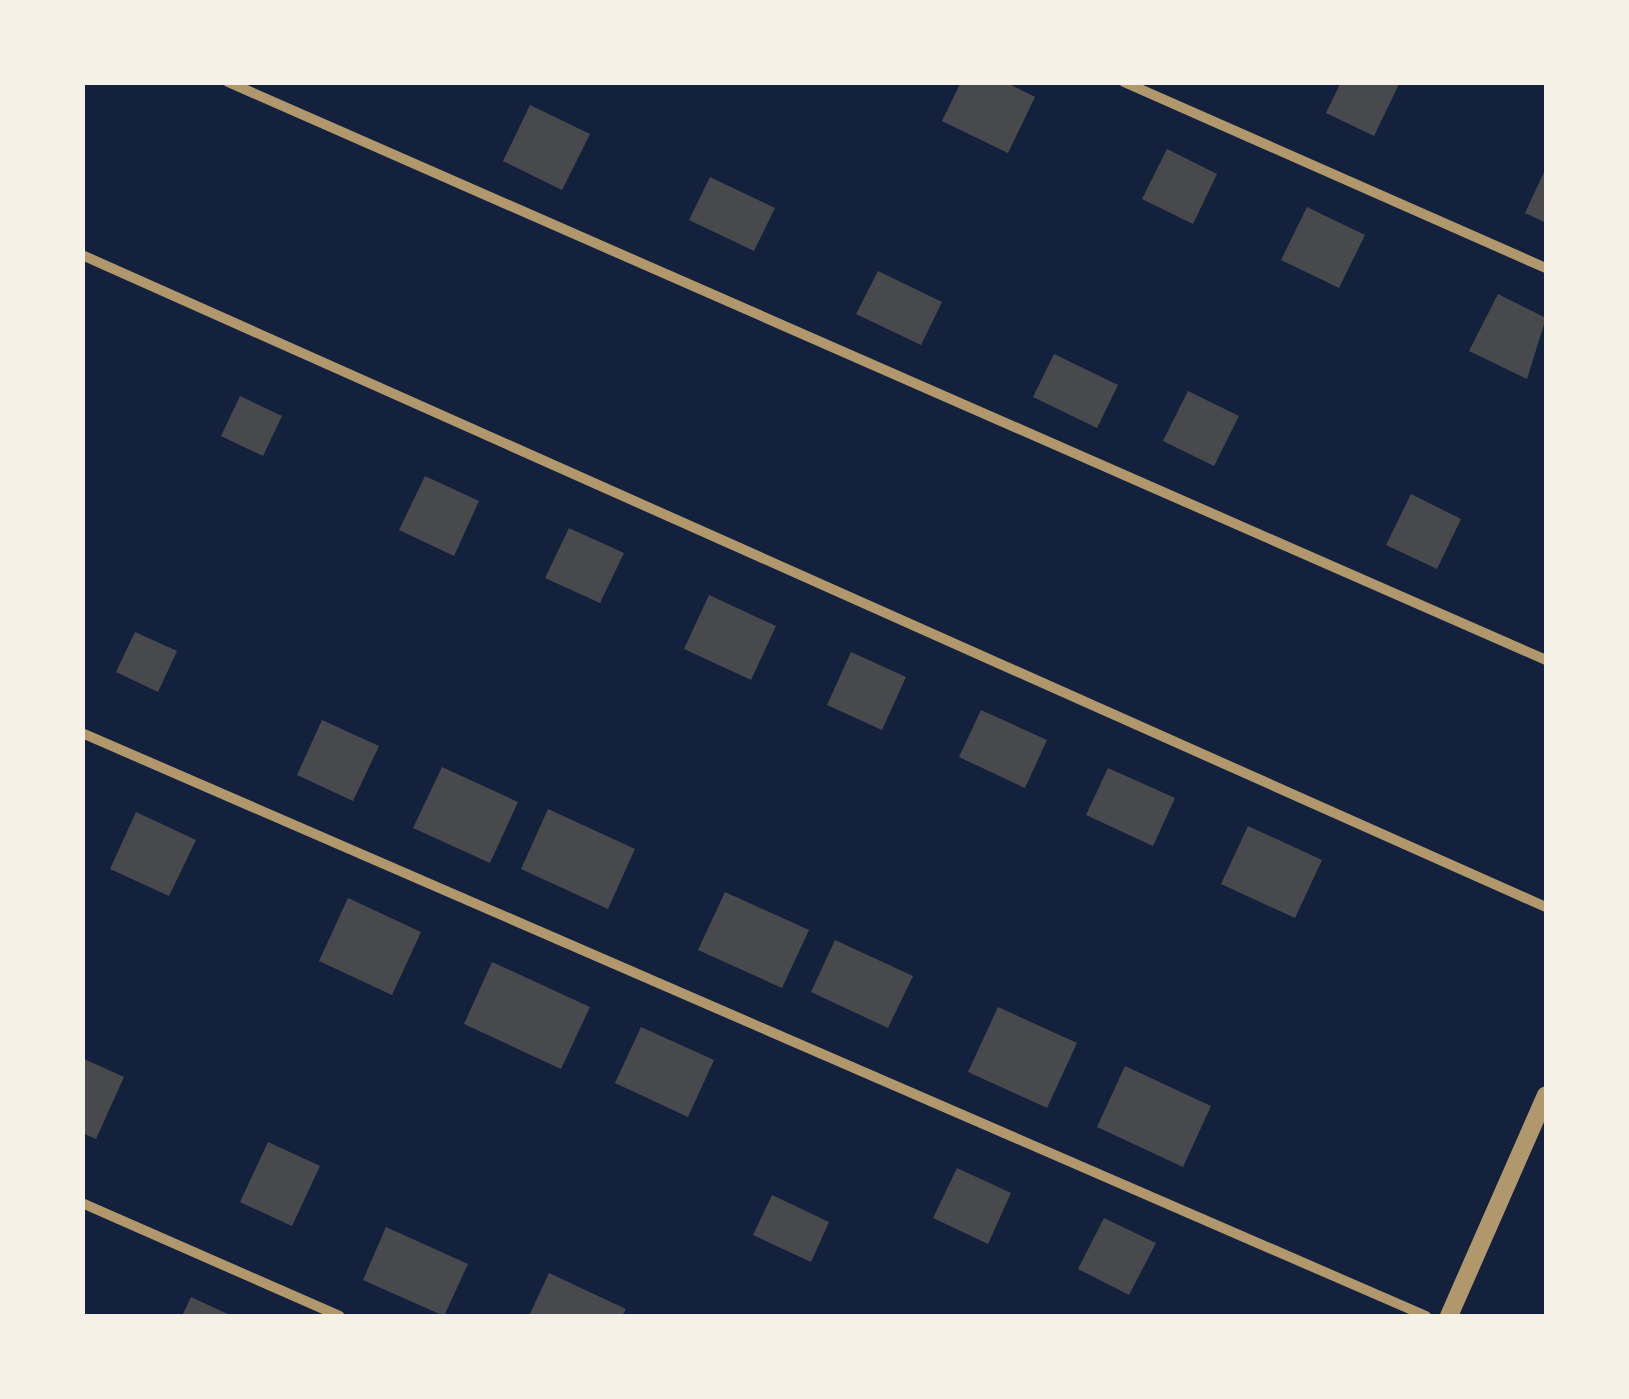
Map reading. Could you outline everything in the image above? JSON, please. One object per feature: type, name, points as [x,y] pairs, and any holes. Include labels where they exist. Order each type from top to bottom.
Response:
[{"type":"street","points":[[228,82],[1546,660]]},
{"type":"street","points":[[1124,82],[1546,268]]},
{"type":"street","points":[[82,255],[1546,906]]},
{"type":"street","points":[[82,734],[1426,1316]]},
{"type":"street","points":[[1449,1316],[1546,1095]]},
{"type":"street","points":[[82,1202],[340,1316]]},
{"type":"building","points":[[961,82],[1005,82],[1035,97],[1008,153],[942,121]]},
{"type":"building","points":[[1341,82],[1400,82],[1374,136],[1326,113]]},
{"type":"building","points":[[530,105],[590,134],[562,190],[503,161]]},
{"type":"building","points":[[1167,149],[1217,174],[1193,224],[1142,199]]},
{"type":"building","points":[[1546,168],[1546,223],[1525,213]]},
{"type":"building","points":[[710,177],[775,208],[754,251],[689,220]]},
{"type":"building","points":[[1307,207],[1365,235],[1339,288],[1281,260]]},
{"type":"building","points":[[878,271],[942,302],[921,345],[856,314]]},
{"type":"building","points":[[1498,294],[1546,318],[1527,379],[1469,351]]},
{"type":"building","points":[[1054,354],[1118,385],[1097,428],[1033,397]]},
{"type":"building","points":[[1188,391],[1239,416],[1214,466],[1163,441]]},
{"type":"building","points":[[240,396],[282,416],[263,456],[221,436]]},
{"type":"building","points":[[425,476],[479,501],[454,556],[399,530]]},
{"type":"building","points":[[1411,494],[1461,519],[1437,569],[1386,545]]},
{"type":"building","points":[[569,528],[624,553],[600,603],[545,578]]},
{"type":"building","points":[[709,595],[776,626],[751,680],[684,649]]},
{"type":"building","points":[[135,632],[177,651],[158,692],[116,672]]},
{"type":"building","points":[[851,652],[906,677],[882,730],[827,705]]},
{"type":"building","points":[[981,710],[1047,740],[1025,788],[959,757]]},
{"type":"building","points":[[322,720],[379,746],[353,801],[297,775]]},
{"type":"building","points":[[442,767],[518,802],[490,863],[413,828]]},
{"type":"building","points":[[1108,768],[1175,798],[1153,846],[1086,815]]},
{"type":"building","points":[[548,809],[635,849],[608,909],[521,869]]},
{"type":"building","points":[[136,812],[196,840],[169,896],[110,869]]},
{"type":"building","points":[[1248,826],[1322,860],[1295,918],[1221,884]]},
{"type":"building","points":[[725,892],[809,930],[782,988],[698,950]]},
{"type":"building","points":[[348,898],[421,932],[392,995],[319,961]]},
{"type":"building","points":[[835,940],[913,976],[888,1028],[811,992]]},
{"type":"building","points":[[492,962],[590,1007],[561,1069],[464,1024]]},
{"type":"building","points":[[998,1007],[1077,1043],[1047,1108],[968,1072]]},
{"type":"building","points":[[641,1027],[714,1060],[688,1117],[615,1083]]},
{"type":"building","points":[[82,1058],[124,1077],[96,1139],[82,1133]]},
{"type":"building","points":[[1125,1066],[1211,1106],[1183,1167],[1097,1127]]},
{"type":"building","points":[[268,1142],[320,1166],[292,1226],[240,1202]]},
{"type":"building","points":[[957,1168],[1011,1193],[988,1244],[933,1218]]},
{"type":"building","points":[[772,1195],[829,1222],[811,1262],[753,1235]]},
{"type":"building","points":[[1104,1218],[1156,1243],[1129,1295],[1078,1269]]},
{"type":"building","points":[[386,1227],[468,1264],[444,1316],[363,1280]]},
{"type":"building","points":[[549,1273],[626,1309],[622,1316],[529,1316]]},
{"type":"building","points":[[191,1297],[232,1316],[182,1316]]}]
